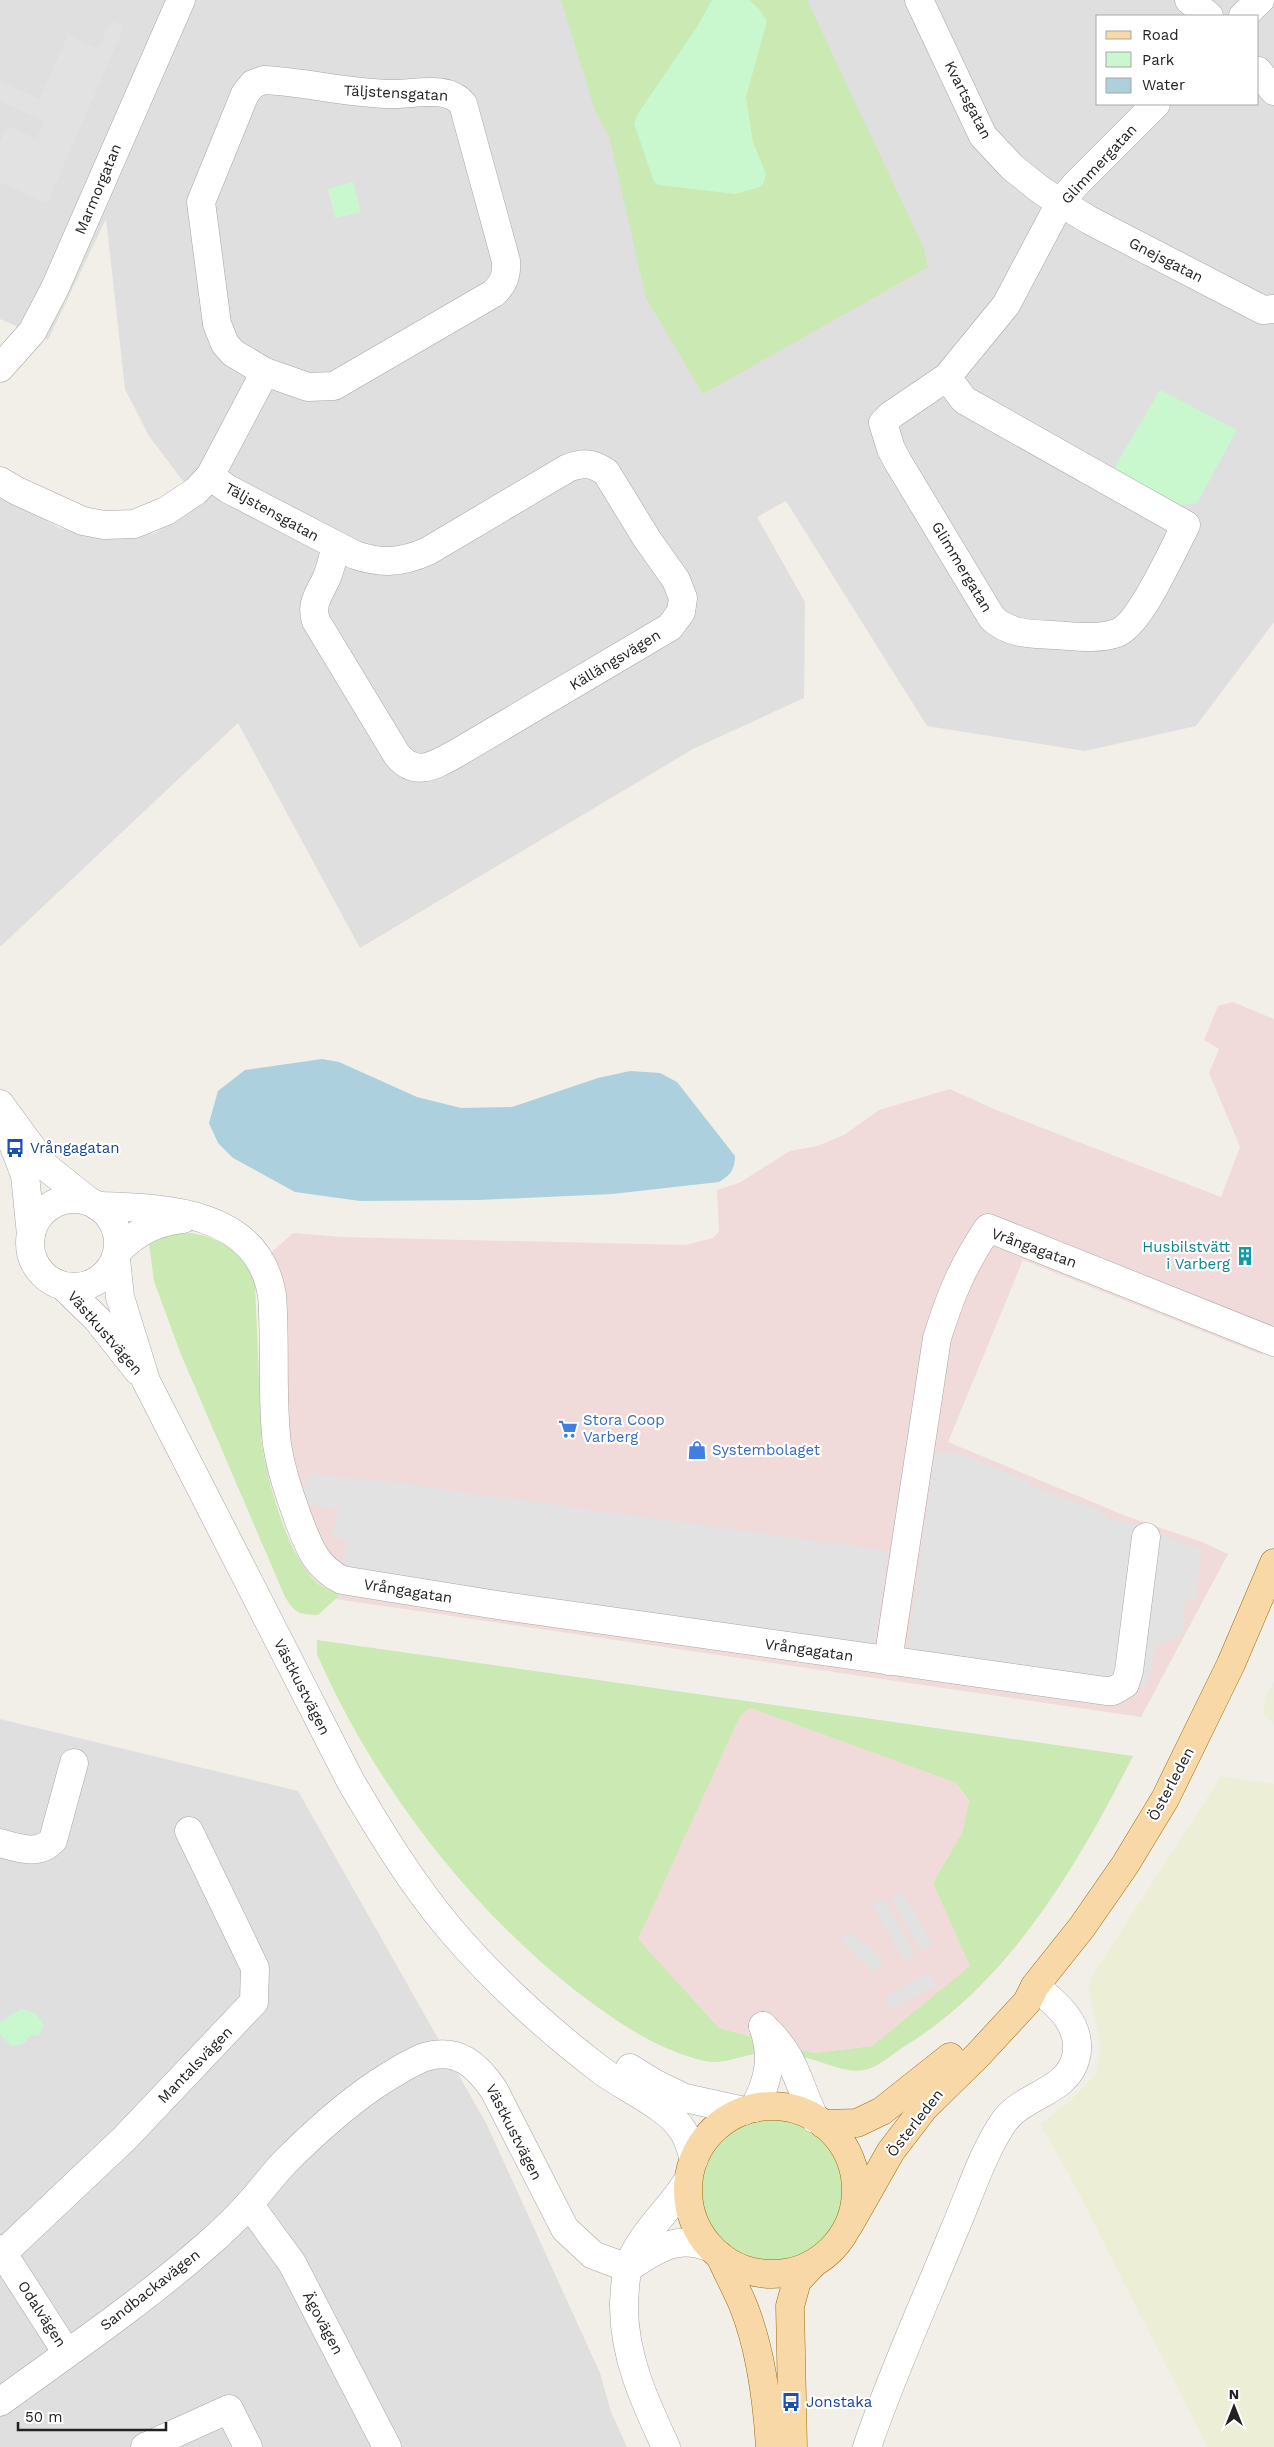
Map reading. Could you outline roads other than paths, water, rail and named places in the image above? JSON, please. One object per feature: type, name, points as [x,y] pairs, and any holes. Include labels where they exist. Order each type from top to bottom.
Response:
[{"type":"main road","name":"Österleden","points":[[849,2224],[891,2151],[924,2108],[1010,2022],[1027,2002],[1035,1986],[1082,1927],[1125,1865],[1165,1799],[1231,1664],[1274,1563]]},
{"type":"main road","name":"Österleden","points":[[819,2121],[857,2123],[882,2111],[943,2064],[1018,1994],[1035,1986]]},
{"type":"main road","points":[[770,2447],[767,2407],[758,2356],[743,2306],[715,2252],[700,2233],[692,2216],[688,2192],[691,2170],[706,2138],[714,2130],[733,2116],[749,2110],[780,2106],[805,2113],[819,2121],[842,2144],[854,2170],[856,2197],[849,2224],[830,2251],[813,2264],[798,2281],[790,2306],[793,2447]]},
{"type":"main road","points":[[715,2252],[741,2269],[765,2274],[790,2272],[813,2264]]},
{"type":"street","name":"Marmorgatan","points":[[0,368],[32,332],[54,288],[181,0]]},
{"type":"street","name":"Kvartsgatan","points":[[919,0],[983,136],[1012,167],[1060,203]]},
{"type":"street","points":[[1189,0],[1207,15]]},
{"type":"street","points":[[1244,15],[1260,0]]},
{"type":"street","points":[[1259,72],[1274,91]]},
{"type":"street","name":"Täljstensgatan","points":[[264,80],[351,91],[393,94],[440,92],[455,95],[463,104],[506,261],[506,279],[501,286],[486,298],[334,386],[308,387],[265,372],[233,353],[221,335],[214,304],[202,215],[202,202],[206,187],[245,94],[253,84],[264,80]]},
{"type":"street","name":"Glimmergatan","points":[[947,377],[964,400],[1186,525],[1142,607],[1132,622],[1120,632],[1095,637],[1028,634],[1002,626],[992,618],[898,462],[891,449],[883,423],[902,406],[947,377],[1006,305],[1022,278],[1060,203],[1074,185],[1155,105]]},
{"type":"street","name":"Gnejsgatan","points":[[1060,203],[1150,253],[1238,298],[1263,310],[1274,309]]},
{"type":"street","name":"Täljstensgatan","points":[[0,481],[17,491],[83,521],[104,525],[134,524],[166,511],[196,491],[210,476],[265,372]]},
{"type":"street","name":"Källängsvägen","points":[[583,463],[595,465],[606,472],[647,539],[676,580],[683,598],[681,612],[670,627],[431,767],[417,768],[403,762],[397,755],[316,621],[313,612],[314,602],[327,577],[336,546],[373,561],[392,563],[408,560],[428,551],[568,468],[583,463]]},
{"type":"street","name":"Täljstensgatan","points":[[210,476],[228,489],[336,546]]},
{"type":"street","name":"Västkustvägen","points":[[0,1104],[46,1167],[108,1215],[115,1227],[120,1297],[146,1381],[351,1782],[414,1881],[450,1929],[490,1972],[553,2033],[611,2077],[674,2120],[688,2140],[691,2170]]},
{"type":"street","name":"Västkustvägen","points":[[0,1111],[25,1175],[31,1252],[37,1267],[48,1279],[63,1286],[97,1319],[146,1381]]},
{"type":"street","points":[[31,1235],[42,1214],[55,1204],[76,1199],[94,1204]]},
{"type":"street","name":"Vrångagatan","points":[[94,1204],[160,1209],[200,1218],[217,1224],[244,1240],[255,1252],[270,1283],[274,1317],[275,1422],[283,1473],[306,1541],[316,1562],[329,1574],[342,1580],[368,1586],[1106,1691],[1119,1688],[1125,1684],[1130,1671],[1146,1537]]},
{"type":"street","name":"Vrångagatan","points":[[117,1255],[128,1241],[151,1226],[178,1220],[200,1218]]},
{"type":"street","name":"Vrångagatan","points":[[888,1661],[937,1338],[949,1298],[966,1260],[988,1228],[1274,1342]]},
{"type":"street","name":"Västkustvägen","points":[[63,1286],[80,1287],[95,1282],[108,1272],[117,1255]]},
{"type":"street","points":[[0,1843],[30,1850],[40,1849],[53,1840],[74,1763]]},
{"type":"street","name":"Mantalsvägen","points":[[1,2253],[124,2138],[254,2002],[255,1968],[189,1831]]},
{"type":"street","name":"Västkustvägen","points":[[490,1972],[654,2083],[685,2098],[749,2110]]},
{"type":"street","points":[[867,2447],[909,2338],[993,2141],[1013,2109],[1062,2082],[1071,2070],[1075,2060],[1078,2048],[1075,2033],[1069,2019],[1062,2009],[1035,1986]]},
{"type":"street","points":[[749,2110],[764,2088],[770,2067],[768,2046],[763,2026],[777,2039],[791,2060],[819,2121]]},
{"type":"street","name":"Västkustvägen","points":[[285,2162],[320,2127],[356,2098],[390,2075],[426,2057],[454,2056],[469,2061],[483,2073],[494,2090],[565,2229],[592,2255],[628,2268]]},
{"type":"street","name":"Sandbackavägen","points":[[0,2402],[158,2287],[207,2245],[249,2204],[285,2162]]},
{"type":"street","points":[[666,2447],[631,2366],[626,2340],[625,2295],[628,2268],[691,2170]]},
{"type":"street","name":"Ägovägen","points":[[249,2204],[292,2263],[387,2447]]},
{"type":"street","points":[[628,2268],[673,2243],[697,2242],[715,2252]]},
{"type":"street","name":"Odalvägen","points":[[1,2253],[68,2353]]},
{"type":"street","points":[[144,2447],[229,2409],[248,2447]]},
{"type":"water","points":[[322,1059],[339,1062],[417,1097],[461,1108],[512,1107],[598,1078],[630,1071],[660,1073],[677,1082],[735,1156],[733,1169],[719,1182],[612,1194],[479,1200],[360,1201],[295,1192],[233,1158],[218,1143],[209,1123],[218,1091],[245,1070]]},
{"type":"place","name":"Vrångagatan","points":[[15,1148]]},
{"type":"place","name":"Husbilstvätt i Varberg","points":[[1245,1256]]},
{"type":"place","name":"Stora Coop Varberg","points":[[568,1429]]},
{"type":"place","name":"Systembolaget","points":[[697,1450]]},
{"type":"place","name":"Jonstaka","points":[[791,2402]]}]
